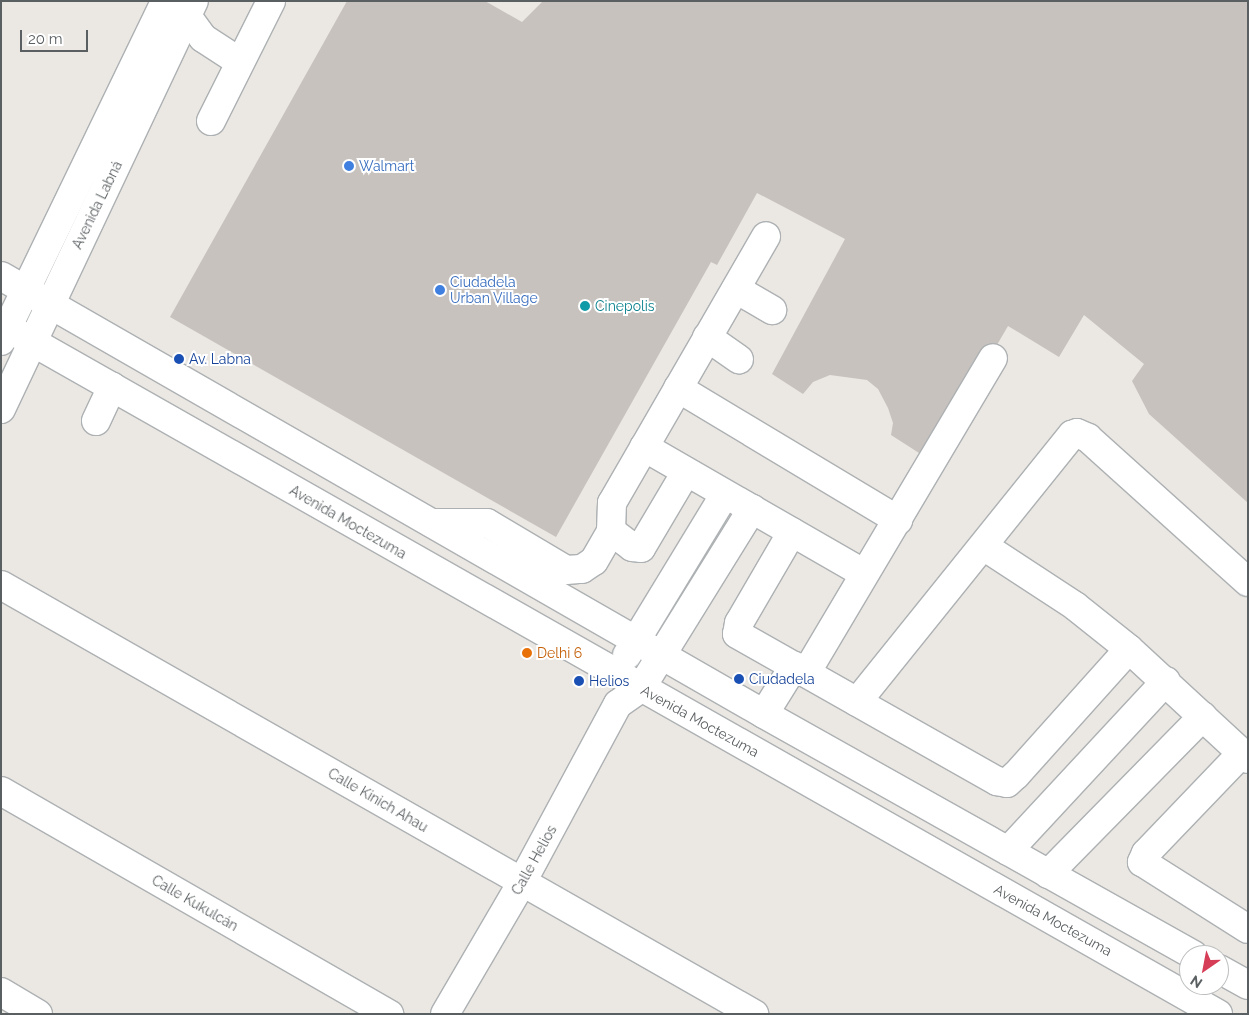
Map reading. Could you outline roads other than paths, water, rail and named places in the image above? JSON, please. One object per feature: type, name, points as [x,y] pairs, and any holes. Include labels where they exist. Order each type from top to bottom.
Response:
[{"type":"street","points":[[210,121],[271,1]]},
{"type":"street","points":[[163,2],[191,8],[204,38],[240,62]]},
{"type":"street","name":"Avenida Labná","points":[[3,331],[13,283],[163,2]]},
{"type":"street","name":"Avenida Labná","points":[[1,409],[49,304],[191,8]]},
{"type":"street","points":[[429,523],[487,523],[566,570],[582,569],[594,561],[611,531],[612,503],[766,236]]},
{"type":"street","points":[[13,283],[764,714],[1179,947]]},
{"type":"street","points":[[736,289],[772,310]]},
{"type":"street","name":"Avenida Moctezuma","points":[[3,331],[33,342],[1209,1011]]},
{"type":"street","points":[[707,337],[739,358]]},
{"type":"street","points":[[764,714],[800,670],[898,520],[993,358]]},
{"type":"street","points":[[96,421],[112,388]]},
{"type":"street","points":[[678,388],[898,520]]},
{"type":"street","points":[[857,702],[1068,439],[1078,433],[1088,438],[1248,582]]},
{"type":"street","points":[[644,447],[863,573]]},
{"type":"street","points":[[611,531],[632,547],[641,548],[686,472]]},
{"type":"street","points":[[618,704],[617,675],[635,640],[725,494]]},
{"type":"street","points":[[641,688],[752,509]]},
{"type":"street","points":[[792,532],[739,623],[736,634],[997,781],[1007,783],[1129,649]]},
{"type":"street","points":[[984,546],[1067,601],[1129,649],[1166,680],[1245,756],[1146,853],[1142,862],[1248,929]]},
{"type":"street","name":"Calle Kinich Ahau","points":[[1,585],[754,1014]]},
{"type":"street","points":[[1008,851],[1166,680]]},
{"type":"street","name":"Calle Helios","points":[[445,1014],[522,882],[618,704],[641,688]]},
{"type":"street","points":[[1048,874],[1203,716]]},
{"type":"street","name":"Calle Kukulcán","points":[[1,791],[389,1014]]},
{"type":"street","points":[[1229,975],[1248,986]]},
{"type":"street","points":[[1,992],[38,1014]]},
{"type":"place","name":"Walmart","points":[[349,166]]},
{"type":"place","name":"Ciudadela Urban Village","points":[[440,290]]},
{"type":"place","name":"Cinepolis","points":[[585,306]]},
{"type":"place","name":"Av. Labna","points":[[179,359]]},
{"type":"place","name":"Delhi 6","points":[[527,653]]},
{"type":"place","name":"Ciudadela","points":[[739,679]]},
{"type":"place","name":"Helios","points":[[579,681]]}]
